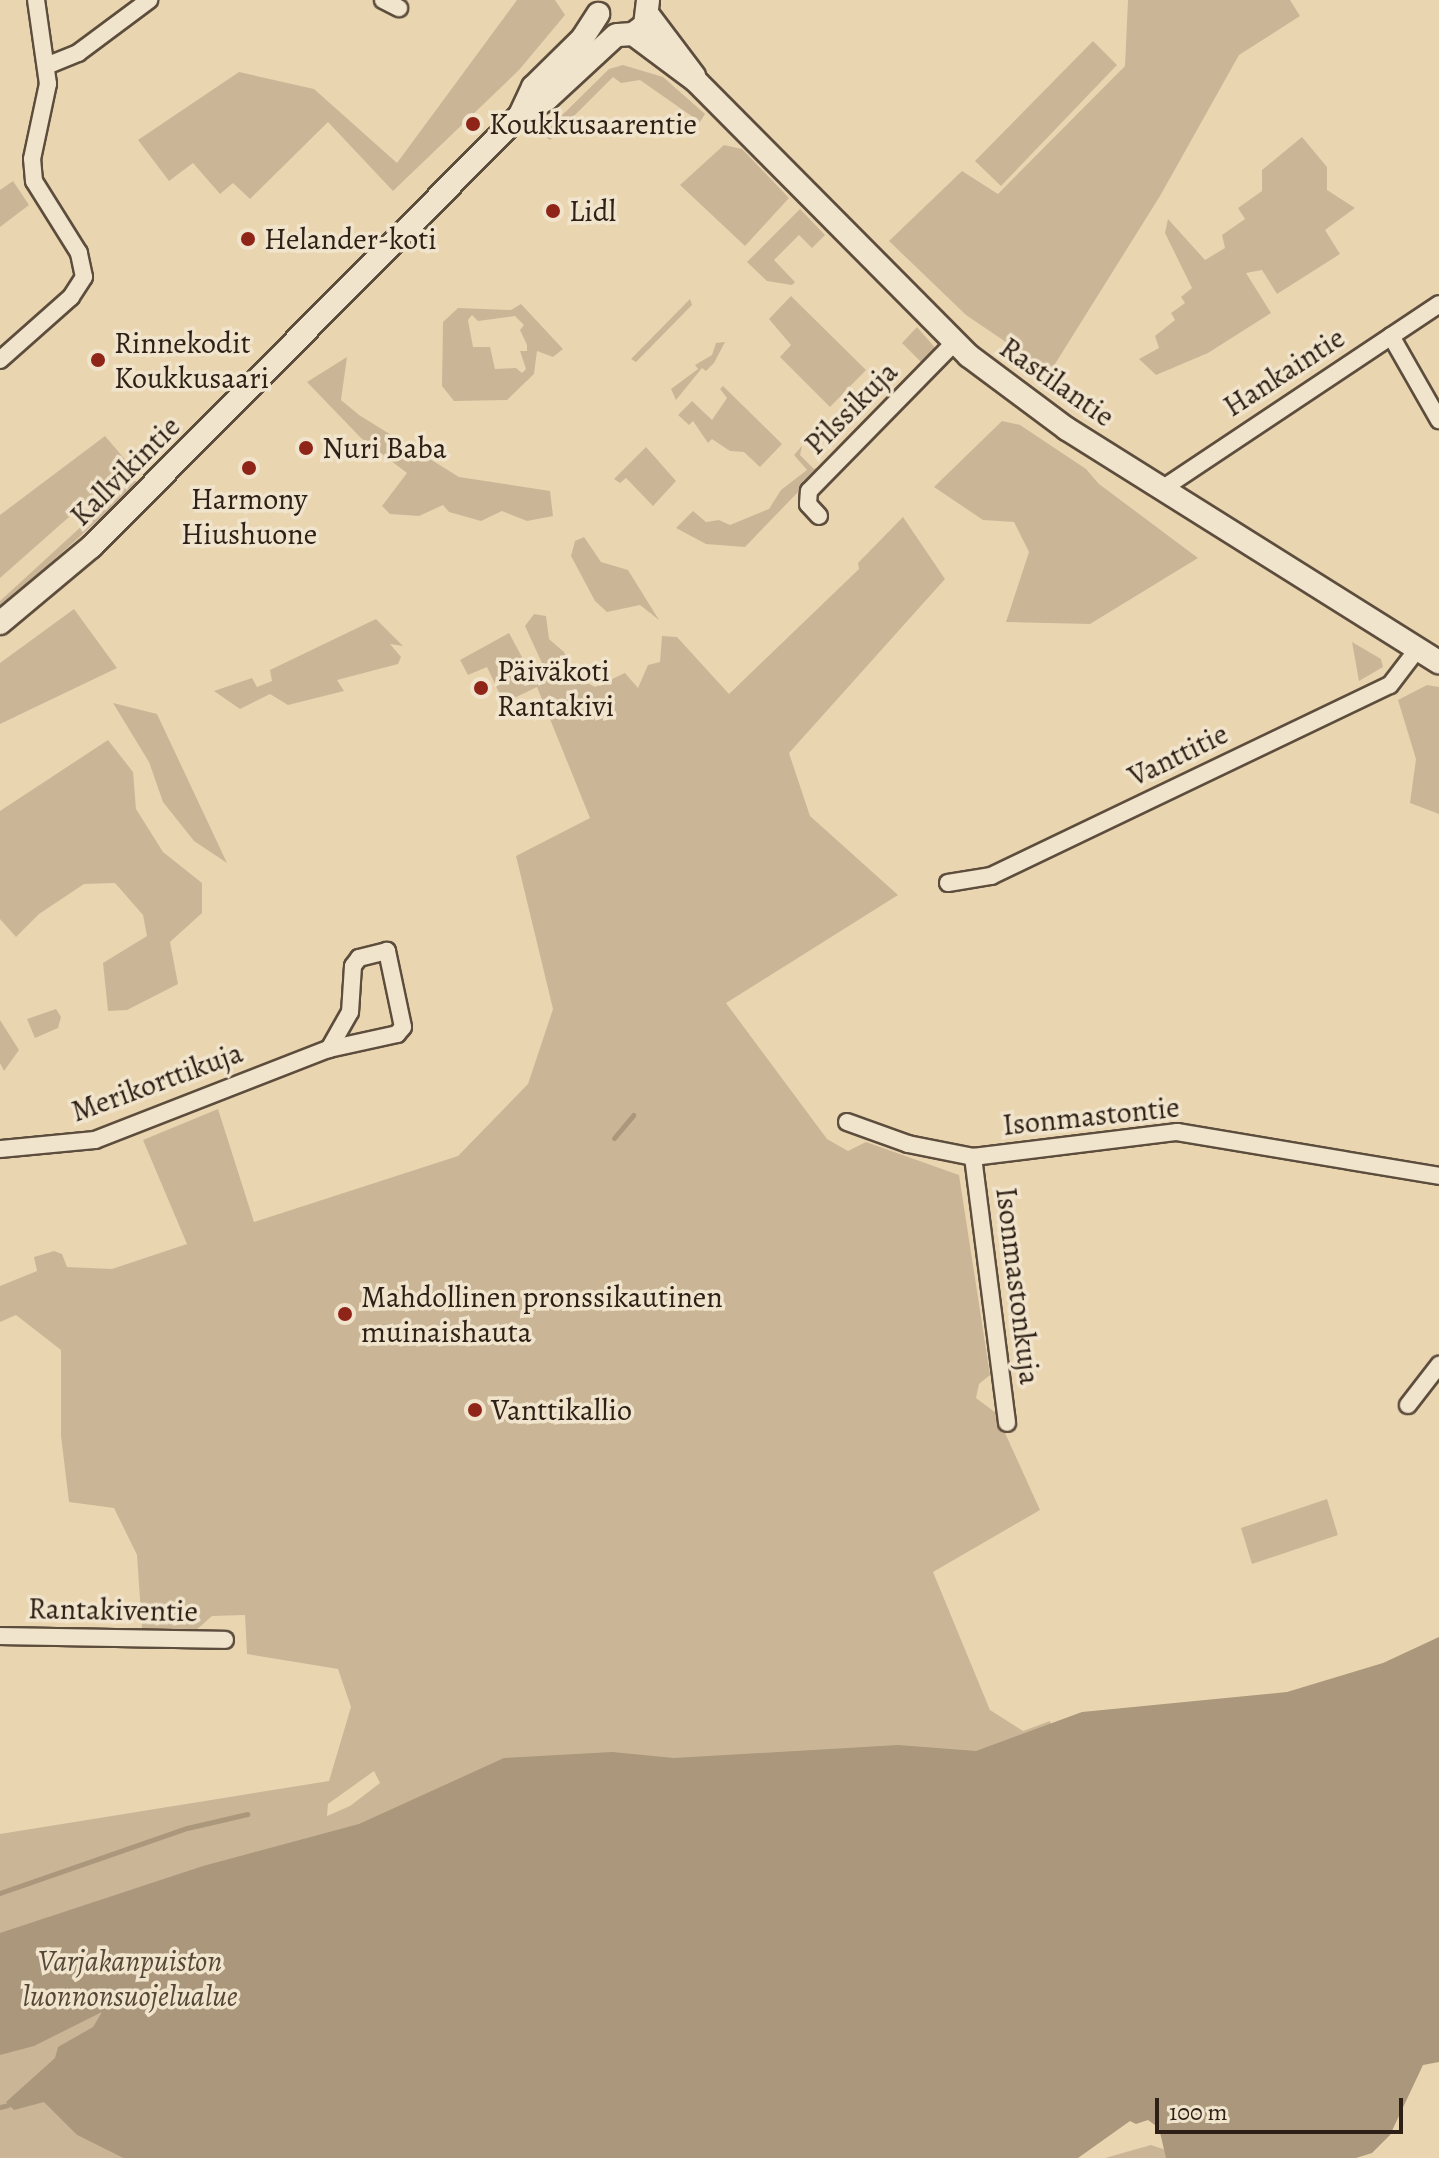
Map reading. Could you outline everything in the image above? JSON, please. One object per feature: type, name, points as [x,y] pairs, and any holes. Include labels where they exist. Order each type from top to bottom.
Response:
[{"type":"street","points":[[0,360],[71,297],[84,277],[79,253],[34,181],[34,147],[48,93],[36,0]]},
{"type":"street","points":[[46,66],[78,53],[149,0]]},
{"type":"street","name":"Kallvikintie","points":[[0,623],[91,547],[520,115],[547,99],[624,34],[650,5]]},
{"type":"street","name":"Rastilantie","points":[[650,5],[696,81]]},
{"type":"street","name":"Kallvikintie","points":[[520,115],[533,87],[582,39],[599,7]]},
{"type":"street","name":"Rastilantie","points":[[599,7],[624,34],[696,81],[954,343],[1045,414],[1416,651],[1439,662]]},
{"type":"street","name":"Hankaintie","points":[[1162,489],[1439,304]]},
{"type":"street","points":[[1391,336],[1439,420]]},
{"type":"street","name":"Pilssikuja","points":[[819,516],[808,504],[809,491],[954,343]]},
{"type":"street","name":"Vanttitie","points":[[948,883],[991,876],[1390,685],[1416,651]]},
{"type":"street","name":"Merikorttikuja","points":[[0,1149],[50,1147],[112,1135],[329,1049],[402,1030],[387,951],[359,958],[353,966],[350,1012],[329,1049]]},
{"type":"street","name":"Isonmastontie","points":[[847,1122],[908,1144],[973,1157],[1177,1132],[1439,1176]]},
{"type":"street","name":"Isonmastonkuja","points":[[973,1157],[1007,1423]]},
{"type":"street","points":[[1408,1405],[1439,1365]]},
{"type":"street","name":"Rantakiventie","points":[[0,1636],[225,1640]]},
{"type":"green space","points":[[517,0],[555,0],[565,15],[519,70],[393,191],[328,122],[250,199],[233,183],[220,194],[193,163],[169,181],[138,140],[239,72],[314,89],[397,163]]},
{"type":"green space","points":[[1128,0],[1290,0],[1300,16],[1239,55],[1160,196],[1050,372],[966,315],[889,241],[962,171],[998,194],[1125,66]]},
{"type":"green space","points":[[1093,41],[1117,65],[1001,186],[975,161]]},
{"type":"green space","points":[[623,65],[663,77],[705,114],[700,122],[640,80],[621,83],[613,77],[550,140],[543,134],[609,69]]},
{"type":"green space","points":[[1302,137],[1327,167],[1327,190],[1355,208],[1325,230],[1340,254],[1277,294],[1262,270],[1246,273],[1271,313],[1208,353],[1156,375],[1139,359],[1159,348],[1155,336],[1175,320],[1171,313],[1185,303],[1181,297],[1192,288],[1165,233],[1168,219],[1205,260],[1225,248],[1222,235],[1245,219],[1238,208],[1262,191],[1262,170]]},
{"type":"green space","points":[[724,145],[742,149],[789,198],[745,246],[680,185]]},
{"type":"green space","points":[[13,181],[29,205],[0,227],[0,190]]},
{"type":"green space","points":[[800,209],[825,235],[812,248],[799,235],[774,260],[795,282],[792,285],[767,281],[747,262]]},
{"type":"green space","points":[[791,296],[866,370],[830,407],[780,357],[791,345],[769,319]]},
{"type":"green space","points":[[690,299],[692,305],[636,362],[631,359]]},
{"type":"green space","points":[[521,304],[563,349],[553,357],[537,351],[534,374],[507,400],[454,401],[442,386],[443,322],[458,308],[511,310]],"holes":[[[472,315],[478,321],[515,316],[524,325],[520,330],[527,351],[520,351],[526,369],[522,373],[516,368],[495,369],[490,347],[473,347],[468,320]]]},
{"type":"green space","points":[[917,327],[938,351],[914,376],[921,362],[902,343]]},
{"type":"green space","points":[[725,342],[714,363],[706,371],[702,368],[676,400],[671,389],[698,369],[695,365],[712,355],[716,343]]},
{"type":"green space","points":[[347,357],[341,400],[359,415],[459,477],[550,491],[553,516],[527,521],[502,511],[481,521],[449,512],[443,505],[419,516],[390,514],[382,506],[407,473],[361,438],[307,382]]},
{"type":"green space","points":[[723,386],[782,444],[760,467],[744,452],[730,451],[712,439],[708,443],[693,421],[689,425],[678,415],[692,401],[712,420],[727,398],[720,389]]},
{"type":"green space","points":[[1002,421],[1020,425],[1086,469],[1099,484],[1198,558],[1090,624],[1006,622],[1029,552],[1014,522],[983,520],[934,487]]},
{"type":"green space","points":[[105,436],[129,464],[0,578],[0,515]]},
{"type":"green space","points":[[802,446],[800,455],[814,469],[826,463],[745,547],[706,544],[676,528],[693,511],[706,522],[719,520],[730,525],[769,509],[781,490],[807,470],[794,455]]},
{"type":"green space","points":[[646,447],[676,481],[653,506],[626,478],[620,483],[614,479]]},
{"type":"green space","points":[[132,480],[138,482],[132,490],[0,608],[0,601]]},
{"type":"green space","name":"Varjakanpuiston luonnonsuojelualue","points":[[903,517],[945,579],[789,753],[810,816],[898,895],[726,1003],[827,1139],[848,1151],[866,1142],[959,1175],[990,1375],[979,1384],[976,1398],[996,1413],[1040,1510],[933,1572],[990,1710],[1023,1731],[1050,1721],[1052,1727],[38,2093],[77,2135],[123,2158],[0,2158],[0,1834],[329,1781],[351,1707],[338,1669],[247,1654],[245,1615],[212,1616],[194,1632],[142,1629],[137,1555],[114,1508],[69,1502],[61,1436],[61,1350],[16,1315],[0,1322],[0,1286],[37,1271],[34,1257],[54,1251],[62,1254],[67,1267],[112,1269],[187,1244],[143,1140],[218,1109],[254,1222],[458,1156],[528,1084],[553,1009],[516,856],[590,818],[537,687],[504,703],[487,667],[468,675],[460,660],[509,633],[537,685],[546,672],[525,626],[534,614],[546,616],[549,639],[564,652],[576,677],[595,687],[625,673],[638,688],[648,665],[660,662],[662,636],[677,637],[729,694],[859,569],[858,563]],"holes":[[[374,1771],[380,1783],[350,1806],[327,1816],[328,1804]]]},
{"type":"green space","points":[[584,537],[601,562],[628,570],[659,620],[640,605],[607,612],[595,601],[571,556],[575,541]]},
{"type":"green space","points":[[74,609],[117,668],[0,724],[0,663]]},
{"type":"green space","points":[[376,619],[403,646],[390,644],[401,657],[398,664],[337,680],[344,691],[288,705],[270,694],[240,709],[214,691],[252,678],[257,687],[272,681],[270,670]]},
{"type":"green space","points":[[1352,642],[1381,659],[1383,667],[1359,681]]},
{"type":"green space","points":[[1427,685],[1439,687],[1439,814],[1410,803],[1416,759],[1398,700]]},
{"type":"green space","points":[[113,703],[157,714],[227,863],[194,841],[163,802],[149,762]]},
{"type":"green space","points":[[108,740],[133,772],[136,809],[163,852],[202,883],[202,913],[170,942],[178,984],[127,1010],[108,1011],[103,963],[147,936],[143,915],[115,883],[84,884],[39,914],[16,937],[0,919],[0,811]]},
{"type":"green space","points":[[56,1009],[61,1017],[58,1028],[35,1038],[27,1019]]},
{"type":"green space","points":[[0,1020],[19,1050],[4,1071],[0,1063]]},
{"type":"green space","points":[[1327,1499],[1338,1535],[1252,1564],[1241,1528]]},
{"type":"green space","points":[[1151,2145],[1166,2150],[1166,2158],[1105,2158]]},
{"type":"shaded area","points":[[1439,1637],[1439,2062],[1423,2065],[1390,2135],[1372,2153],[1356,2158],[1166,2158],[1159,2128],[1148,2120],[1136,2124],[1130,2121],[1078,2158],[123,2158],[77,2135],[44,2102],[14,2110],[6,2102],[55,2058],[58,2047],[93,2027],[102,2012],[34,2046],[0,2055],[0,1933],[203,1866],[359,1824],[504,1758],[612,1752],[674,1758],[898,1745],[976,1751],[1082,1712],[1287,1692],[1383,1663]]},
{"type":"waterway","points":[[614,1138],[633,1115]]},
{"type":"waterway","points":[[0,1893],[187,1828],[247,1814]]},
{"type":"waterway","points":[[0,2107],[8,2105]]},
{"type":"place","name":"Koukkusaarentie","points":[[473,124]]},
{"type":"place","name":"Lidl","points":[[553,211]]},
{"type":"place","name":"Helander-koti","points":[[248,239]]},
{"type":"place","name":"Rinnekodit Koukkusaari","points":[[98,360]]},
{"type":"place","name":"Nuri Baba","points":[[306,448]]},
{"type":"place","name":"Harmony Hiushuone","points":[[249,468]]},
{"type":"place","name":"Päiväkoti Rantakivi","points":[[481,688]]},
{"type":"place","name":"Mahdollinen pronssikautinen muinaishauta","points":[[345,1314]]},
{"type":"place","name":"Vanttikallio","points":[[475,1410]]}]
